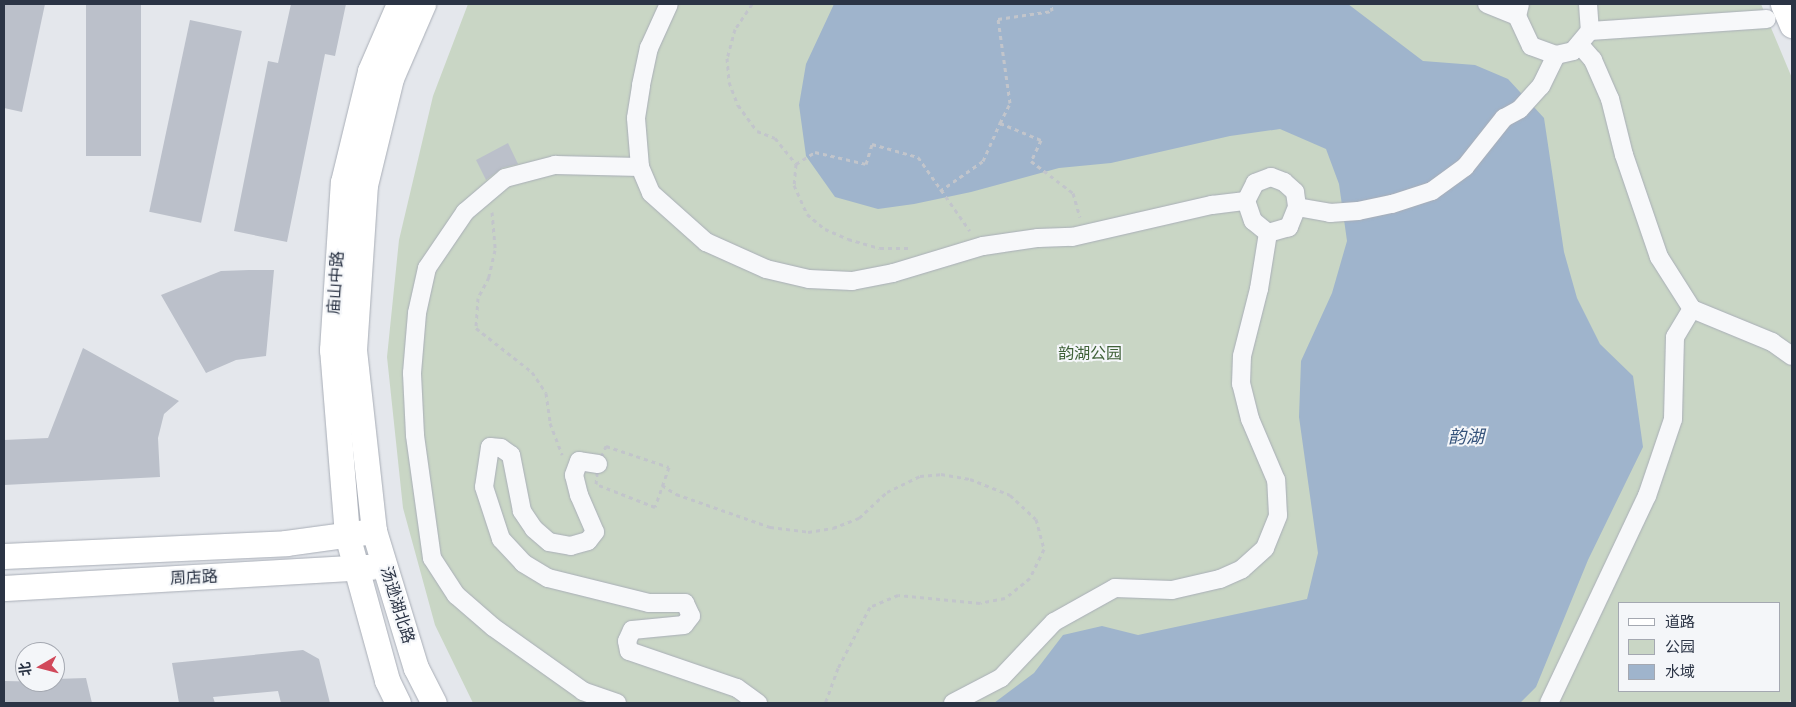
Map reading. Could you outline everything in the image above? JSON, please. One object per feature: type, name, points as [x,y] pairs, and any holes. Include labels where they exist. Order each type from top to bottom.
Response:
[{"type":"street","name":"庙山中路","points":[[355,570],[347,535],[332,350],[343,182],[370,71],[398,4]]},
{"type":"street","name":"庙山中路","points":[[374,531],[354,350],[365,185],[392,78],[423,4]]},
{"type":"street","points":[[669,4],[649,48],[641,85],[636,118],[640,167],[651,193],[706,242],[766,269],[809,279],[852,281],[893,274],[983,246],[1086,235],[1212,205],[1246,201]]},
{"type":"street","points":[[1487,4],[1518,10],[1531,46],[1556,54],[1573,51],[1585,37],[1775,11],[1792,24]]},
{"type":"street","points":[[1588,4],[1585,37],[1610,99],[1624,155],[1659,258],[1692,309],[1772,342],[1792,356]]},
{"type":"street","points":[[1297,207],[1330,213],[1358,211],[1392,204],[1432,191],[1465,167],[1504,118],[1520,109],[1541,86],[1556,54]]},
{"type":"street","points":[[617,703],[584,691],[492,627],[456,595],[432,558],[415,435],[412,373],[417,314],[427,268],[465,212],[505,178],[555,165],[640,167]]},
{"type":"street","points":[[1271,177],[1284,182],[1295,192],[1297,207],[1289,227],[1268,233],[1253,221],[1246,201],[1255,183],[1271,177]]},
{"type":"street","points":[[953,703],[1001,678],[1054,622],[1115,588],[1172,590],[1220,579],[1242,570],[1265,548],[1278,515],[1276,480],[1250,419],[1241,384],[1242,356],[1259,289],[1268,233]]},
{"type":"street","points":[[1549,703],[1647,496],[1673,419],[1675,337],[1692,309]]},
{"type":"street","points":[[598,464],[579,461],[574,475],[579,495],[595,532],[588,542],[571,546],[549,542],[534,529],[522,510],[511,455],[501,448],[490,448],[484,487],[500,539],[523,563],[548,578],[649,603],[685,603],[691,616],[684,625],[632,630],[627,642],[629,651],[737,688],[758,703]]},
{"type":"street","points":[[347,535],[374,531]]},
{"type":"street","name":"汤逊湖北路","points":[[374,531],[416,668],[434,703]]},
{"type":"street","name":"周店路","points":[[4,556],[286,543],[347,535]]},
{"type":"street","name":"周店路","points":[[4,588],[355,570],[385,565]]},
{"type":"street","name":"汤逊湖北路","points":[[355,570],[387,680],[398,703]]},
{"type":"path","points":[[752,4],[735,29],[727,58],[728,82],[738,105],[757,131],[776,138],[796,164],[794,185],[807,214],[825,229],[880,248],[910,248],[932,252],[941,259]]},
{"type":"path","points":[[940,191],[983,160],[1010,103],[998,18],[1052,11],[1051,4]]},
{"type":"path","points":[[1000,123],[1041,140],[1031,161],[1073,193],[1086,235]]},
{"type":"path","points":[[796,164],[815,152],[866,164],[872,144],[918,157],[940,191],[983,246]]},
{"type":"path","points":[[490,192],[495,250],[489,277],[478,298],[476,328],[532,372],[546,393],[550,423],[561,454],[574,475]]},
{"type":"path","points":[[606,446],[621,449],[669,467],[662,484],[655,507],[638,502],[596,484],[598,464],[606,446]]},
{"type":"path","points":[[662,484],[676,494],[770,527],[808,532],[834,528],[860,518],[887,492],[920,476],[941,474],[970,479],[1010,495],[1036,519],[1044,549],[1030,578],[1005,598],[980,603],[898,595],[870,607],[838,668],[825,703]]},
{"type":"green space","name":"韵湖公园","points":[[468,4],[1761,4],[1792,78],[1792,697],[1789,703],[473,703],[435,625],[403,508],[387,357],[399,240],[433,96]]},
{"type":"water","name":"韵湖","points":[[834,4],[1348,4],[1423,61],[1475,65],[1508,79],[1544,118],[1564,252],[1577,298],[1600,344],[1633,376],[1643,447],[1588,560],[1536,687],[1520,703],[994,703],[1034,673],[1063,635],[1102,626],[1138,635],[1307,599],[1318,553],[1299,417],[1301,361],[1332,293],[1347,241],[1339,184],[1326,149],[1280,129],[1230,136],[1111,163],[1059,168],[971,192],[914,204],[878,209],[835,197],[806,156],[799,105],[806,64]]},
{"type":"building","points":[[4,4],[45,4],[22,112],[4,108]]},
{"type":"building","points":[[86,4],[141,4],[141,156],[86,156]]},
{"type":"building","points":[[291,4],[346,4],[335,56],[325,54],[287,242],[234,231],[268,61],[278,63]]},
{"type":"building","points":[[190,20],[242,31],[201,223],[149,212]]},
{"type":"building","points":[[508,143],[518,164],[502,168],[486,180],[476,160]]},
{"type":"building","points":[[274,270],[266,356],[236,360],[206,373],[161,295],[221,271]]},
{"type":"building","points":[[83,348],[179,401],[164,414],[158,438],[160,477],[4,485],[4,440],[48,438]]},
{"type":"building","points":[[303,650],[319,659],[330,703],[281,703],[278,691],[213,697],[215,703],[179,703],[172,663]]},
{"type":"building","points":[[86,678],[92,703],[4,703],[4,681],[15,681],[15,692],[65,692],[65,679]]}]
